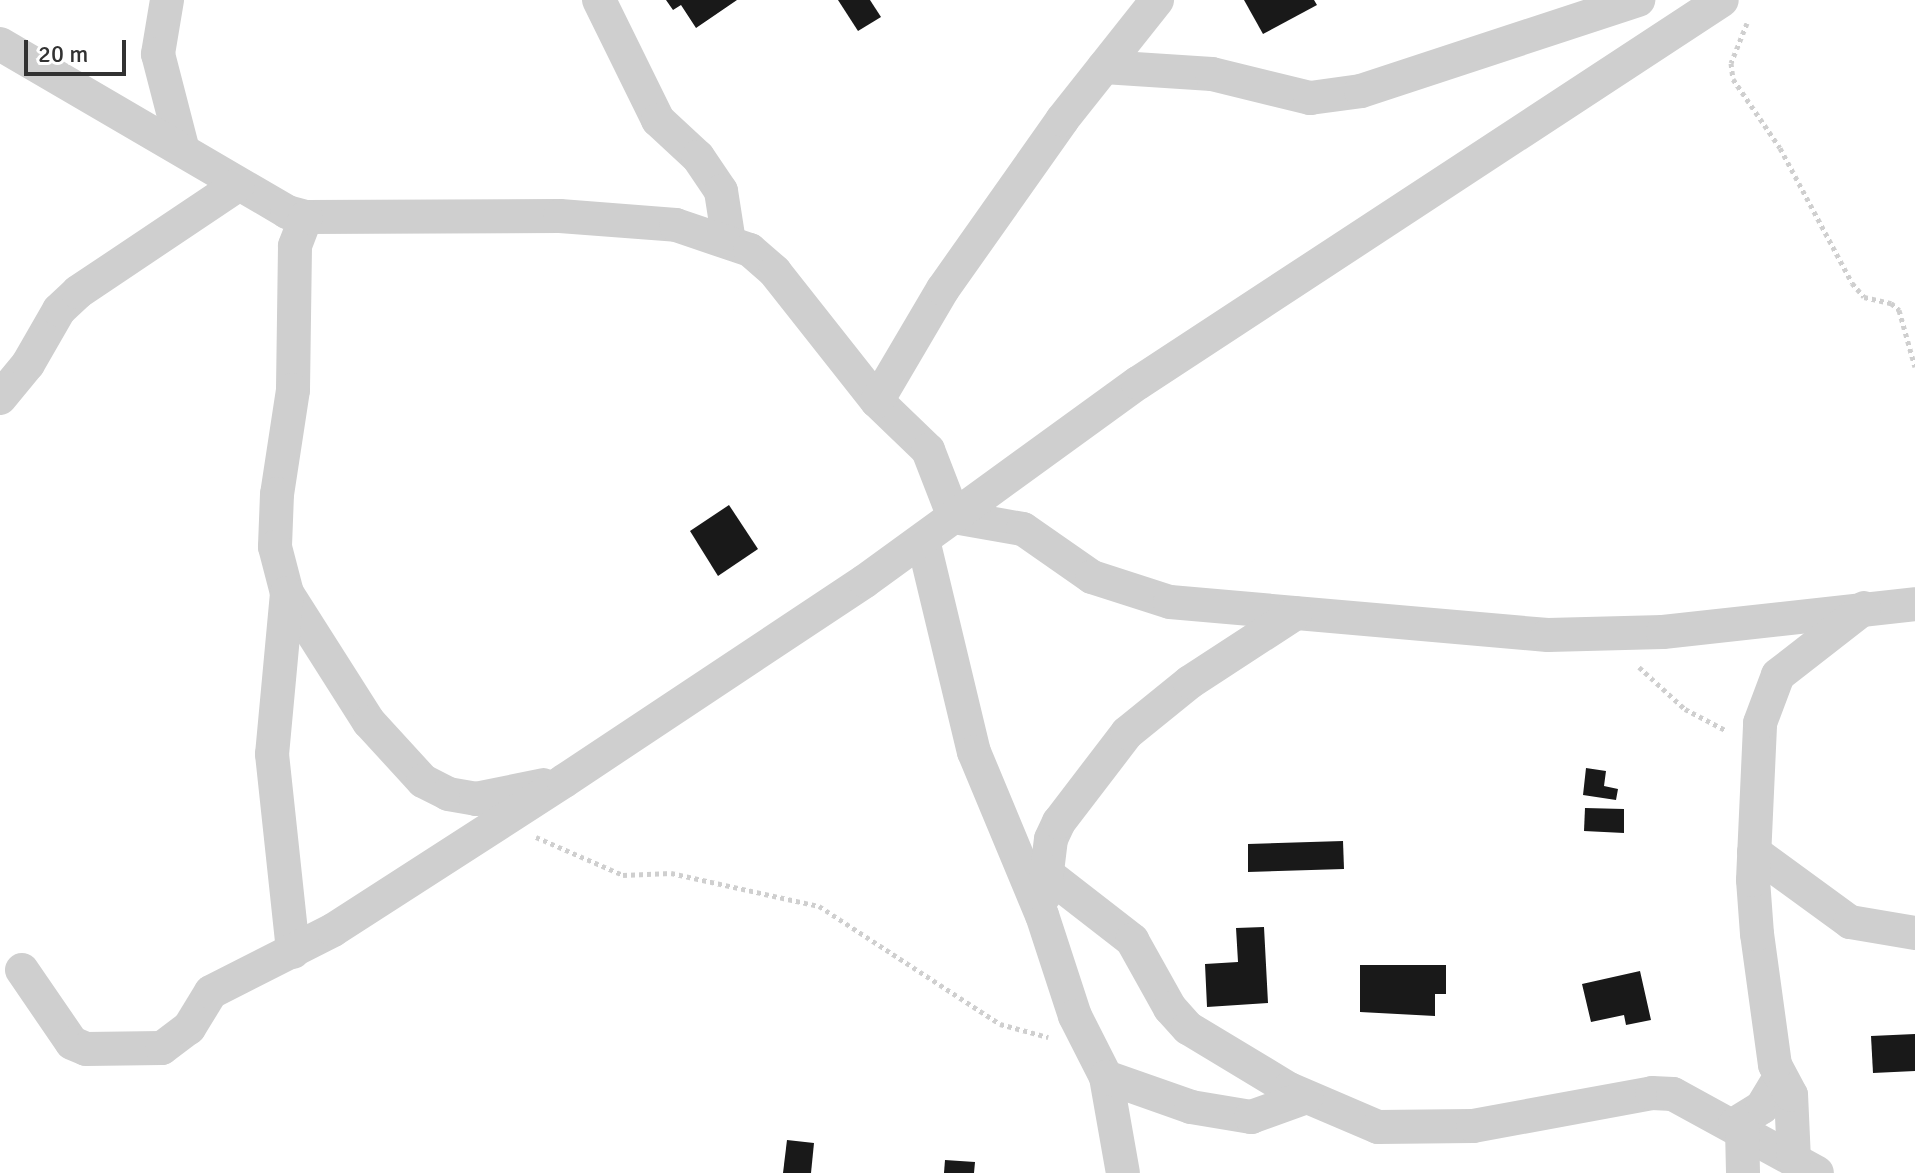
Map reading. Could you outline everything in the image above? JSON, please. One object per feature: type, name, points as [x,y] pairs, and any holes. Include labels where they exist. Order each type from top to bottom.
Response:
[{"type":"street","points":[[167,0],[158,54],[182,147]]},
{"type":"street","points":[[599,0],[658,120],[698,157],[721,191],[729,242]]},
{"type":"street","points":[[877,401],[943,289],[1104,67],[1157,0]]},
{"type":"street","points":[[1104,67],[1212,74],[1310,98],[1361,91],[1638,0]]},
{"type":"street","points":[[22,970],[72,1043],[86,1049],[162,1048],[180,1036],[211,992],[293,952],[564,781],[923,540],[1138,383],[1733,6]]},
{"type":"street","points":[[0,44],[182,147],[238,185],[306,217],[560,216],[676,225],[750,250],[775,272],[877,401],[928,450],[954,517]]},
{"type":"street","points":[[0,398],[28,364],[59,310],[78,292],[238,185]]},
{"type":"street","points":[[306,217],[295,246],[293,390],[277,494],[275,547],[287,593],[369,722],[423,781],[448,794],[476,799],[564,781]]},
{"type":"street","points":[[954,517],[1023,529],[1092,577],[1170,602],[1548,635],[1663,632],[1915,604]]},
{"type":"street","points":[[923,540],[974,752],[1042,915],[1075,1016],[1099,1063],[1123,1173]]},
{"type":"street","points":[[287,593],[272,754],[293,952]]},
{"type":"street","points":[[1806,1166],[1791,1095],[1779,1079],[1757,934],[1754,852],[1757,743],[1772,681],[1865,608]]},
{"type":"street","points":[[1042,915],[1047,874],[1059,822],[1127,733],[1190,682],[1296,613]]},
{"type":"street","points":[[1754,852],[1850,922],[1915,933]]},
{"type":"street","points":[[1047,874],[1132,940],[1170,1008],[1188,1028],[1227,1055],[1307,1097],[1378,1127],[1473,1126],[1652,1093],[1673,1094],[1738,1126],[1806,1166]]},
{"type":"street","points":[[1099,1063],[1191,1107],[1251,1117],[1307,1097]]},
{"type":"street","points":[[1738,1126],[1762,1107],[1779,1079]]},
{"type":"street","points":[[1738,1126],[1743,1173]]},
{"type":"path","points":[[1733,6],[1747,29],[1731,63],[1733,79],[1780,148],[1852,283],[1864,297],[1891,303],[1899,310],[1915,367]]},
{"type":"path","points":[[1628,661],[1685,709],[1757,743]]},
{"type":"path","points":[[519,810],[531,834],[616,873],[671,873],[819,906],[1000,1024],[1099,1063]]},
{"type":"building","points":[[666,0],[737,0],[696,28],[681,5],[673,10]]},
{"type":"building","points":[[838,0],[870,0],[881,17],[858,31]]},
{"type":"building","points":[[1244,0],[1314,0],[1317,5],[1263,34]]},
{"type":"building","points":[[729,505],[758,549],[718,576],[690,531]]},
{"type":"building","points":[[1586,768],[1606,771],[1604,786],[1618,789],[1616,800],[1583,795]]},
{"type":"building","points":[[1585,808],[1624,809],[1624,833],[1584,831]]},
{"type":"building","points":[[1343,841],[1344,869],[1248,872],[1248,844]]},
{"type":"building","points":[[1264,927],[1268,1003],[1207,1007],[1205,964],[1238,962],[1236,928]]},
{"type":"building","points":[[1360,965],[1446,965],[1446,994],[1435,994],[1435,1016],[1360,1012]]},
{"type":"building","points":[[1640,971],[1651,1020],[1626,1025],[1624,1015],[1591,1022],[1582,984]]},
{"type":"building","points":[[1915,1034],[1915,1071],[1873,1073],[1871,1036]]},
{"type":"building","points":[[787,1140],[814,1143],[811,1173],[783,1173]]},
{"type":"building","points":[[945,1160],[975,1162],[974,1173],[944,1173]]}]
